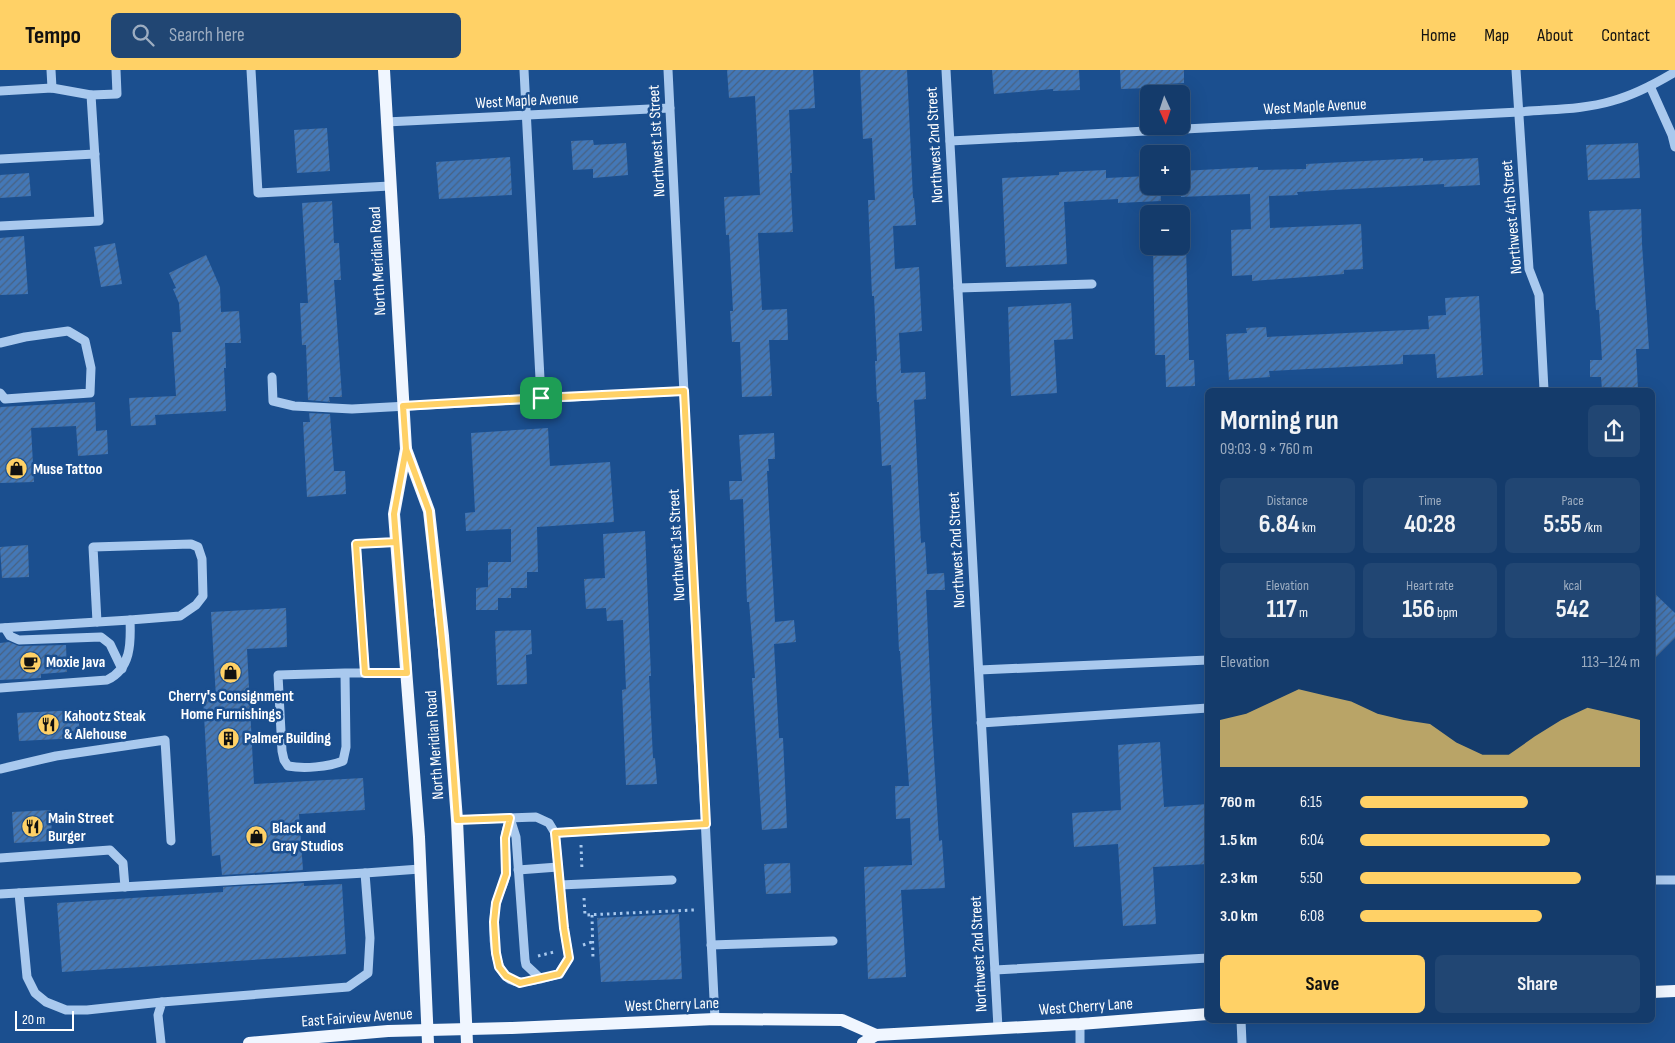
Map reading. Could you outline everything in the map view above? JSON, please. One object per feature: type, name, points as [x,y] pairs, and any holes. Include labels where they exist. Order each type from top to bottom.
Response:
[{"type":"main road","name":"North Meridian Road","points":[[384,70],[406,449],[394,514],[420,869],[428,1036]]},
{"type":"main road","name":"North Meridian Road","points":[[406,449],[429,511],[449,700],[457,820],[467,1043]]},
{"type":"main road","points":[[1655,992],[1675,991]]},
{"type":"main road","name":"West Cherry Lane","points":[[467,1029],[715,1019],[842,1020],[876,1035],[1080,1024],[1205,1014]]},
{"type":"main road","name":"East Fairview Avenue","points":[[249,1043],[388,1031],[428,1036],[467,1029]]},
{"type":"main road","name":"West Cherry Lane","points":[[863,1043],[876,1035]]},
{"type":"street","points":[[51,70],[52,88]]},
{"type":"street","points":[[0,90],[52,88],[91,95],[117,94],[116,70]]},
{"type":"street","points":[[251,70],[258,194],[390,186]]},
{"type":"street","points":[[524,70],[541,398]]},
{"type":"street","name":"Northwest 1st Street","points":[[668,70],[715,1019]]},
{"type":"street","name":"Northwest 2nd Street","points":[[946,70],[998,1028]]},
{"type":"street","name":"Northwest 4th Street","points":[[1516,70],[1529,269],[1539,295],[1544,388]]},
{"type":"street","name":"West Maple Avenue","points":[[950,140],[1519,112],[1612,101],[1650,86],[1675,72]]},
{"type":"street","points":[[1650,86],[1672,135],[1675,147]]},
{"type":"street","points":[[0,226],[99,221],[91,95]]},
{"type":"street","name":"West Maple Avenue","points":[[386,122],[670,108]]},
{"type":"street","points":[[0,159],[95,154]]},
{"type":"street","points":[[958,288],[1092,284]]},
{"type":"street","points":[[0,343],[24,337],[68,331],[85,341],[91,368],[90,393],[6,399],[0,393]]},
{"type":"street","points":[[272,377],[273,401],[294,406],[352,409],[684,391]]},
{"type":"street","points":[[365,673],[356,544],[396,542]]},
{"type":"street","points":[[3,628],[130,620],[180,616],[203,596],[202,559],[198,547],[191,544],[93,546],[98,622]]},
{"type":"street","points":[[0,688],[107,680],[114,677],[122,669],[129,651],[130,620]]},
{"type":"street","points":[[3,628],[10,636],[18,640],[101,637],[110,644],[122,669]]},
{"type":"street","points":[[979,670],[1205,660]]},
{"type":"street","points":[[345,673],[346,747],[343,761],[335,764],[288,766],[282,751],[278,674],[345,673],[407,673]]},
{"type":"street","points":[[982,723],[1205,708]]},
{"type":"street","points":[[0,769],[56,756],[165,740],[171,841]]},
{"type":"street","points":[[457,820],[536,817],[549,823],[555,833],[569,958],[559,974],[520,983],[506,976],[499,967],[494,922],[496,903],[506,874],[505,838],[510,818]]},
{"type":"street","points":[[510,818],[516,837],[525,960],[526,965],[541,979]]},
{"type":"street","points":[[555,833],[706,824]]},
{"type":"street","points":[[0,858],[110,850],[123,863],[125,887]]},
{"type":"street","points":[[518,870],[558,867]]},
{"type":"street","points":[[0,894],[420,869]]},
{"type":"street","points":[[19,893],[27,977],[35,993],[46,1002],[66,1010],[80,1010],[348,987],[368,973],[370,938],[365,873]]},
{"type":"street","points":[[560,885],[672,880]]},
{"type":"street","points":[[1655,880],[1675,880]]},
{"type":"street","points":[[712,945],[833,941]]},
{"type":"street","points":[[995,970],[1205,958]]},
{"type":"street","points":[[161,1043],[158,1015],[162,1002]]},
{"type":"street","points":[[1241,1023],[1242,1043]]},
{"type":"street","points":[[1080,1024],[1080,1043]]},
{"type":"path","points":[[580,840],[582,874]]},
{"type":"path","points":[[584,897],[585,915],[694,910]]},
{"type":"path","points":[[592,915],[594,960]]},
{"type":"path","points":[[583,945],[593,942]]},
{"type":"path","points":[[530,957],[556,951]]},
{"type":"building","points":[[727,70],[813,70],[815,108],[789,110],[793,232],[758,233],[762,310],[787,309],[788,340],[769,340],[772,396],[742,397],[740,342],[732,342],[730,311],[733,311],[729,235],[726,235],[724,197],[760,195],[755,96],[729,98]]},
{"type":"building","points":[[860,70],[907,70],[916,225],[893,226],[895,269],[919,267],[922,331],[899,333],[901,373],[925,372],[926,399],[914,400],[921,543],[925,542],[927,574],[944,573],[945,590],[926,590],[939,841],[942,840],[945,888],[901,890],[906,977],[868,979],[864,867],[912,865],[910,818],[896,819],[895,786],[909,786],[899,651],[891,465],[882,466],[879,402],[877,402],[875,361],[877,361],[868,200],[875,200],[872,138],[863,139]]},
{"type":"building","points":[[992,70],[1079,70],[1080,90],[1053,91],[1053,89],[994,94]]},
{"type":"building","points":[[1120,70],[1184,70],[1184,83],[1140,85],[1140,88],[1121,89]]},
{"type":"building","points":[[327,128],[330,171],[297,173],[294,130]]},
{"type":"building","points":[[593,140],[594,145],[626,143],[628,175],[593,178],[593,169],[573,170],[571,141]]},
{"type":"building","points":[[1638,143],[1640,178],[1588,180],[1586,145]]},
{"type":"building","points":[[510,157],[512,195],[439,199],[436,162]]},
{"type":"building","points":[[1423,158],[1423,161],[1478,158],[1480,185],[1444,187],[1444,184],[1297,192],[1298,195],[1269,196],[1270,228],[1361,224],[1363,269],[1344,270],[1344,274],[1252,281],[1252,275],[1232,276],[1231,230],[1251,229],[1250,194],[1181,197],[1181,195],[1190,195],[1190,171],[1258,167],[1258,170],[1306,169],[1306,164]]},
{"type":"building","points":[[1106,170],[1106,178],[1140,176],[1140,195],[1161,195],[1161,201],[1118,203],[1118,199],[1064,202],[1067,264],[1006,267],[1002,178],[1059,175],[1059,172]]},
{"type":"building","points":[[29,173],[31,196],[0,198],[0,175]]},
{"type":"building","points":[[332,201],[334,243],[339,243],[341,280],[334,280],[342,397],[329,397],[330,402],[308,400],[306,345],[302,345],[300,303],[308,303],[302,203]]},
{"type":"building","points":[[1641,209],[1649,349],[1636,349],[1638,388],[1602,388],[1601,377],[1590,377],[1590,360],[1602,360],[1599,310],[1596,310],[1589,211]]},
{"type":"building","points":[[24,236],[28,294],[0,295],[0,238]]},
{"type":"building","points":[[115,243],[122,284],[101,287],[94,247]]},
{"type":"building","points":[[206,255],[220,287],[221,312],[239,311],[241,343],[225,343],[226,411],[155,415],[156,425],[131,426],[129,398],[176,396],[172,332],[181,332],[179,303],[173,289],[176,288],[169,273]]},
{"type":"building","points":[[1153,255],[1186,255],[1189,360],[1194,360],[1195,386],[1166,387],[1165,355],[1155,355]]},
{"type":"building","points":[[1479,296],[1483,375],[1437,378],[1435,354],[1403,355],[1403,364],[1269,371],[1270,377],[1229,380],[1226,334],[1247,333],[1246,328],[1266,327],[1267,337],[1429,329],[1428,316],[1446,315],[1445,298]]},
{"type":"building","points":[[1071,303],[1073,339],[1054,340],[1057,393],[1011,396],[1008,307]]},
{"type":"building","points":[[95,402],[96,431],[107,430],[108,454],[78,456],[76,426],[31,428],[34,482],[0,483],[0,407]]},
{"type":"building","points":[[309,413],[330,414],[334,471],[345,471],[346,494],[307,497],[303,422],[310,422]]},
{"type":"building","points":[[548,428],[550,466],[610,462],[614,522],[537,527],[538,572],[527,572],[527,588],[511,588],[511,598],[498,598],[498,610],[476,610],[476,588],[488,587],[488,562],[511,562],[511,529],[466,531],[465,513],[475,512],[471,433]]},
{"type":"building","points":[[774,433],[775,459],[768,459],[769,471],[767,471],[775,622],[794,620],[796,642],[774,644],[779,738],[783,738],[787,828],[762,830],[752,678],[755,678],[749,602],[747,602],[743,499],[730,500],[729,481],[742,481],[739,435]]},
{"type":"building","points":[[645,531],[651,676],[649,676],[653,758],[655,758],[657,784],[626,785],[622,690],[626,689],[623,620],[607,621],[606,608],[586,609],[584,579],[605,578],[603,534]]},
{"type":"building","points":[[28,545],[29,577],[2,578],[0,547]]},
{"type":"building","points":[[1655,594],[1675,613],[1675,638],[1655,658]]},
{"type":"building","points":[[286,608],[287,647],[247,649],[254,784],[363,778],[365,810],[299,814],[303,870],[222,875],[220,855],[212,856],[203,698],[216,698],[211,612]]},
{"type":"building","points":[[531,630],[532,654],[526,655],[527,684],[497,685],[495,631]]},
{"type":"building","points":[[9,642],[19,646],[66,645],[67,672],[41,674],[41,678],[0,680],[0,643]]},
{"type":"building","name":"Kahootz Steak & Alehouse","points":[[78,710],[80,738],[19,741],[17,713]]},
{"type":"building","points":[[1160,742],[1164,807],[1205,804],[1205,864],[1153,867],[1156,924],[1123,926],[1118,844],[1074,847],[1072,813],[1121,810],[1118,745]]},
{"type":"building","name":"Main Street Burger","points":[[51,810],[52,841],[14,843],[12,812]]},
{"type":"building","points":[[790,863],[791,893],[766,894],[764,864]]},
{"type":"building","points":[[304,883],[304,886],[342,884],[346,954],[62,972],[57,903],[223,892],[223,887]]},
{"type":"building","points":[[679,914],[682,979],[601,982],[597,918]]},
{"type":"place","name":"Muse Tattoo","points":[[17,469]]},
{"type":"place","name":"Moxie Java","points":[[30,662]]},
{"type":"place","name":"Cherry's Consignment Home Furnishings","points":[[231,672]]},
{"type":"place","name":"Kahootz Steak & Alehouse","points":[[48,725]]},
{"type":"place","name":"Palmer Building","points":[[228,738]]},
{"type":"place","name":"Main Street Burger","points":[[32,827]]},
{"type":"place","name":"Black and Gray Studios","points":[[256,837]]},
{"type":"route","points":[[541,398],[403,406],[406,449],[394,514],[396,542],[356,544],[365,673],[407,673],[394,514],[406,449],[429,511],[443,636],[457,820],[510,818],[505,838],[506,874],[496,903],[494,922],[499,967],[506,976],[520,983],[559,974],[569,958],[564,928],[555,833],[706,824],[684,391],[541,398]]}]
